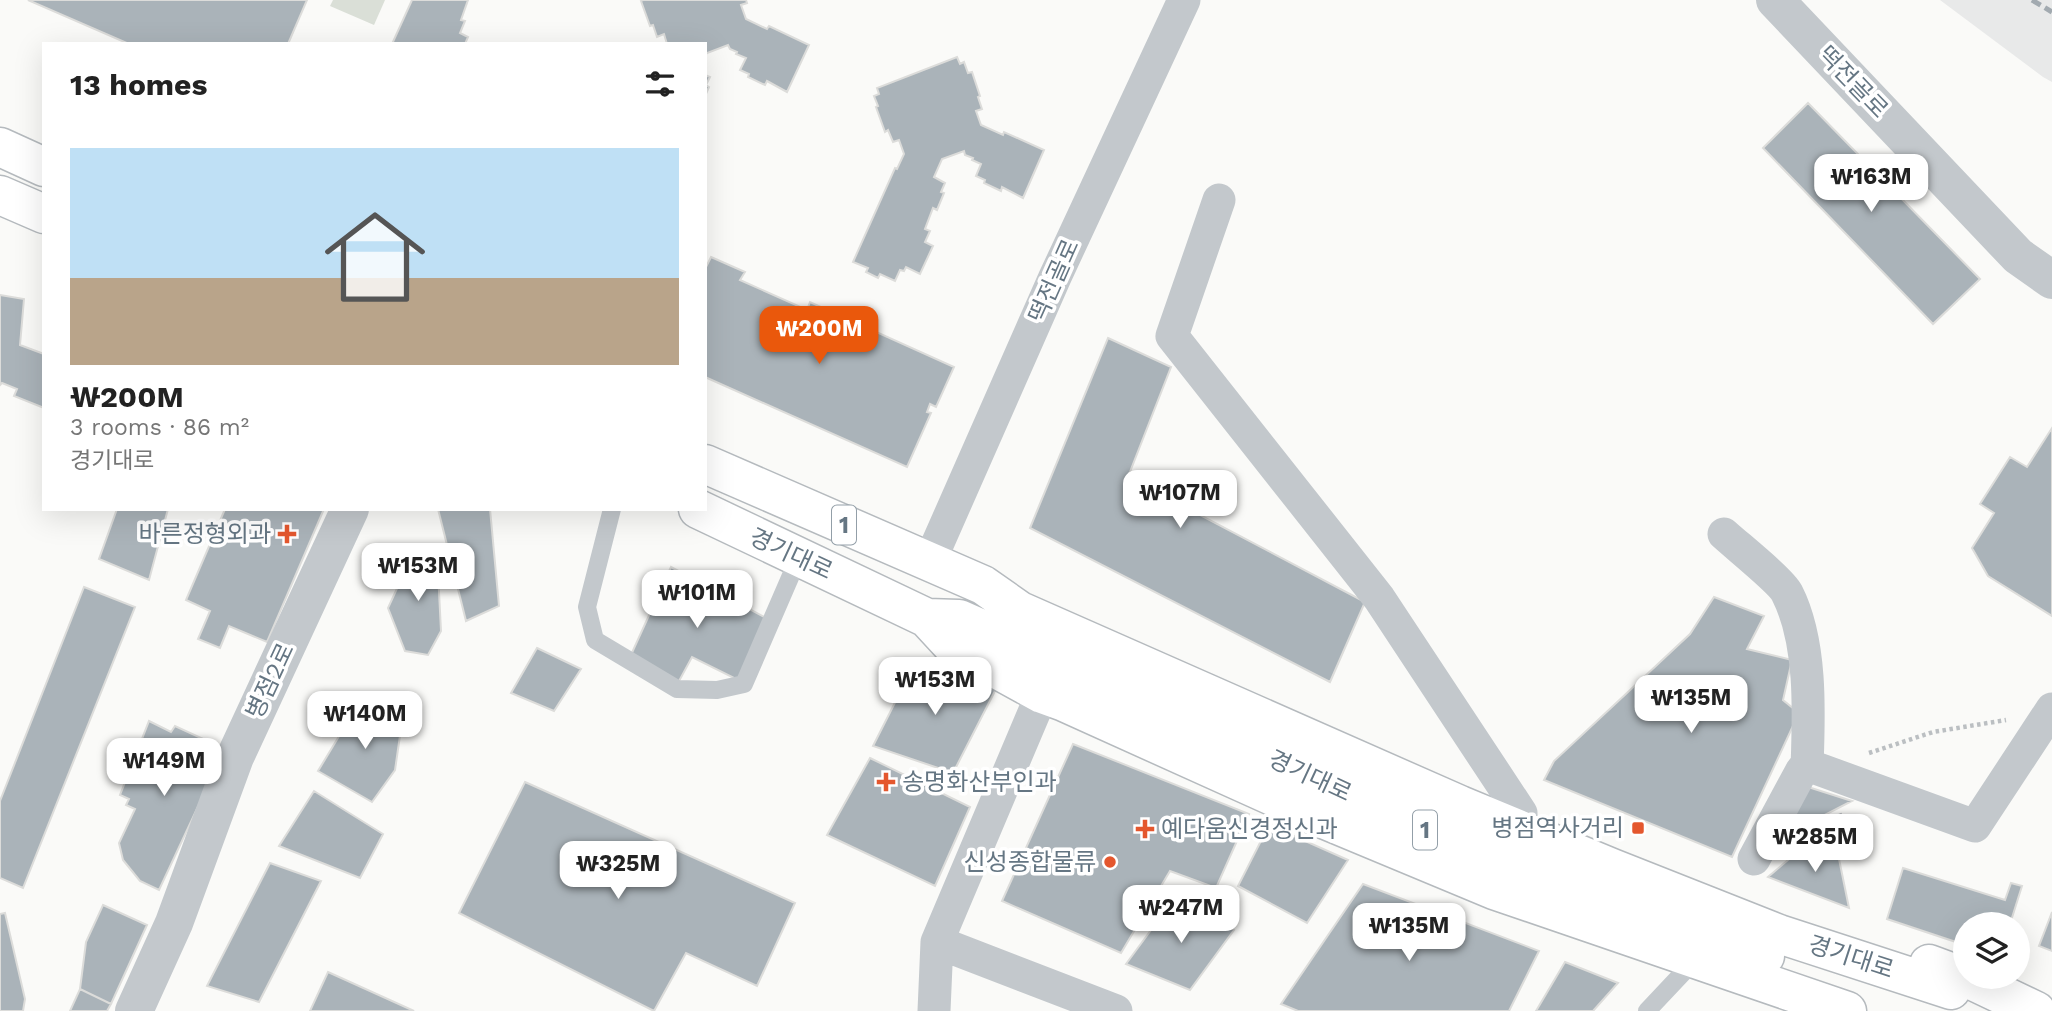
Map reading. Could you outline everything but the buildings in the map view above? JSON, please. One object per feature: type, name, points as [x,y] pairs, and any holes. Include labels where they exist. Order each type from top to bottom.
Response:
[{"type":"main road","points":[[0,147],[42,166]]},
{"type":"main road","points":[[0,195],[42,213]]},
{"type":"main road","name":"경기대로","points":[[707,465],[982,585],[1026,594],[1134,638],[1330,729],[1521,813],[1952,993]]},
{"type":"main road","name":"경기대로","points":[[702,511],[927,618],[959,619],[1229,738],[1444,839],[1796,967],[1952,993]]},
{"type":"main road","name":"경기대로","points":[[982,585],[1020,611],[1460,805],[1780,934],[1952,993]]},
{"type":"main road","points":[[927,618],[951,644],[1042,694],[1321,818],[1494,890],[1847,1011]]},
{"type":"main road","points":[[1952,993],[1984,993],[1987,1011]]},
{"type":"main road","points":[[1952,993],[2036,1011]]},
{"type":"street","name":"떡전골로","points":[[929,563],[1055,277],[1184,0]]},
{"type":"street","name":"떡전골로","points":[[1774,0],[2018,256],[2052,280]]},
{"type":"street","points":[[1219,200],[1172,336],[1379,598],[1521,813]]},
{"type":"street","name":"병점2로","points":[[134,1011],[174,923],[234,757],[348,511]]},
{"type":"street","points":[[1724,534],[1786,591],[1803,640],[1807,691],[1819,771]]},
{"type":"street","points":[[934,1011],[937,942],[1042,694]]},
{"type":"street","points":[[1754,859],[1802,771],[1819,771],[1975,826],[2050,712]]},
{"type":"street","points":[[937,942],[1116,1011]]},
{"type":"lane","points":[[611,511],[587,607],[595,640],[677,689],[717,690],[744,684],[792,573],[808,562]]},
{"type":"lane","points":[[1647,1011],[1695,960]]},
{"type":"path","points":[[1819,771],[1933,732],[2050,712]]},
{"type":"path","points":[[1806,831],[1889,795]]},
{"type":"shaded area","points":[[333,0],[385,0],[374,25],[330,6]]},
{"type":"shaded area","points":[[1940,0],[2052,0],[2052,82],[2043,77]]},
{"type":"railway","points":[[2032,0],[2052,12]]},
{"type":"place","name":"바른정형외과","points":[[287,534]]},
{"type":"place","name":"송명화산부인과","points":[[886,782]]},
{"type":"place","name":"병점역사거리","points":[[1638,828]]},
{"type":"place","name":"예다움신경정신과","points":[[1145,829]]},
{"type":"place","name":"신성종합물류","points":[[1110,862]]}]
